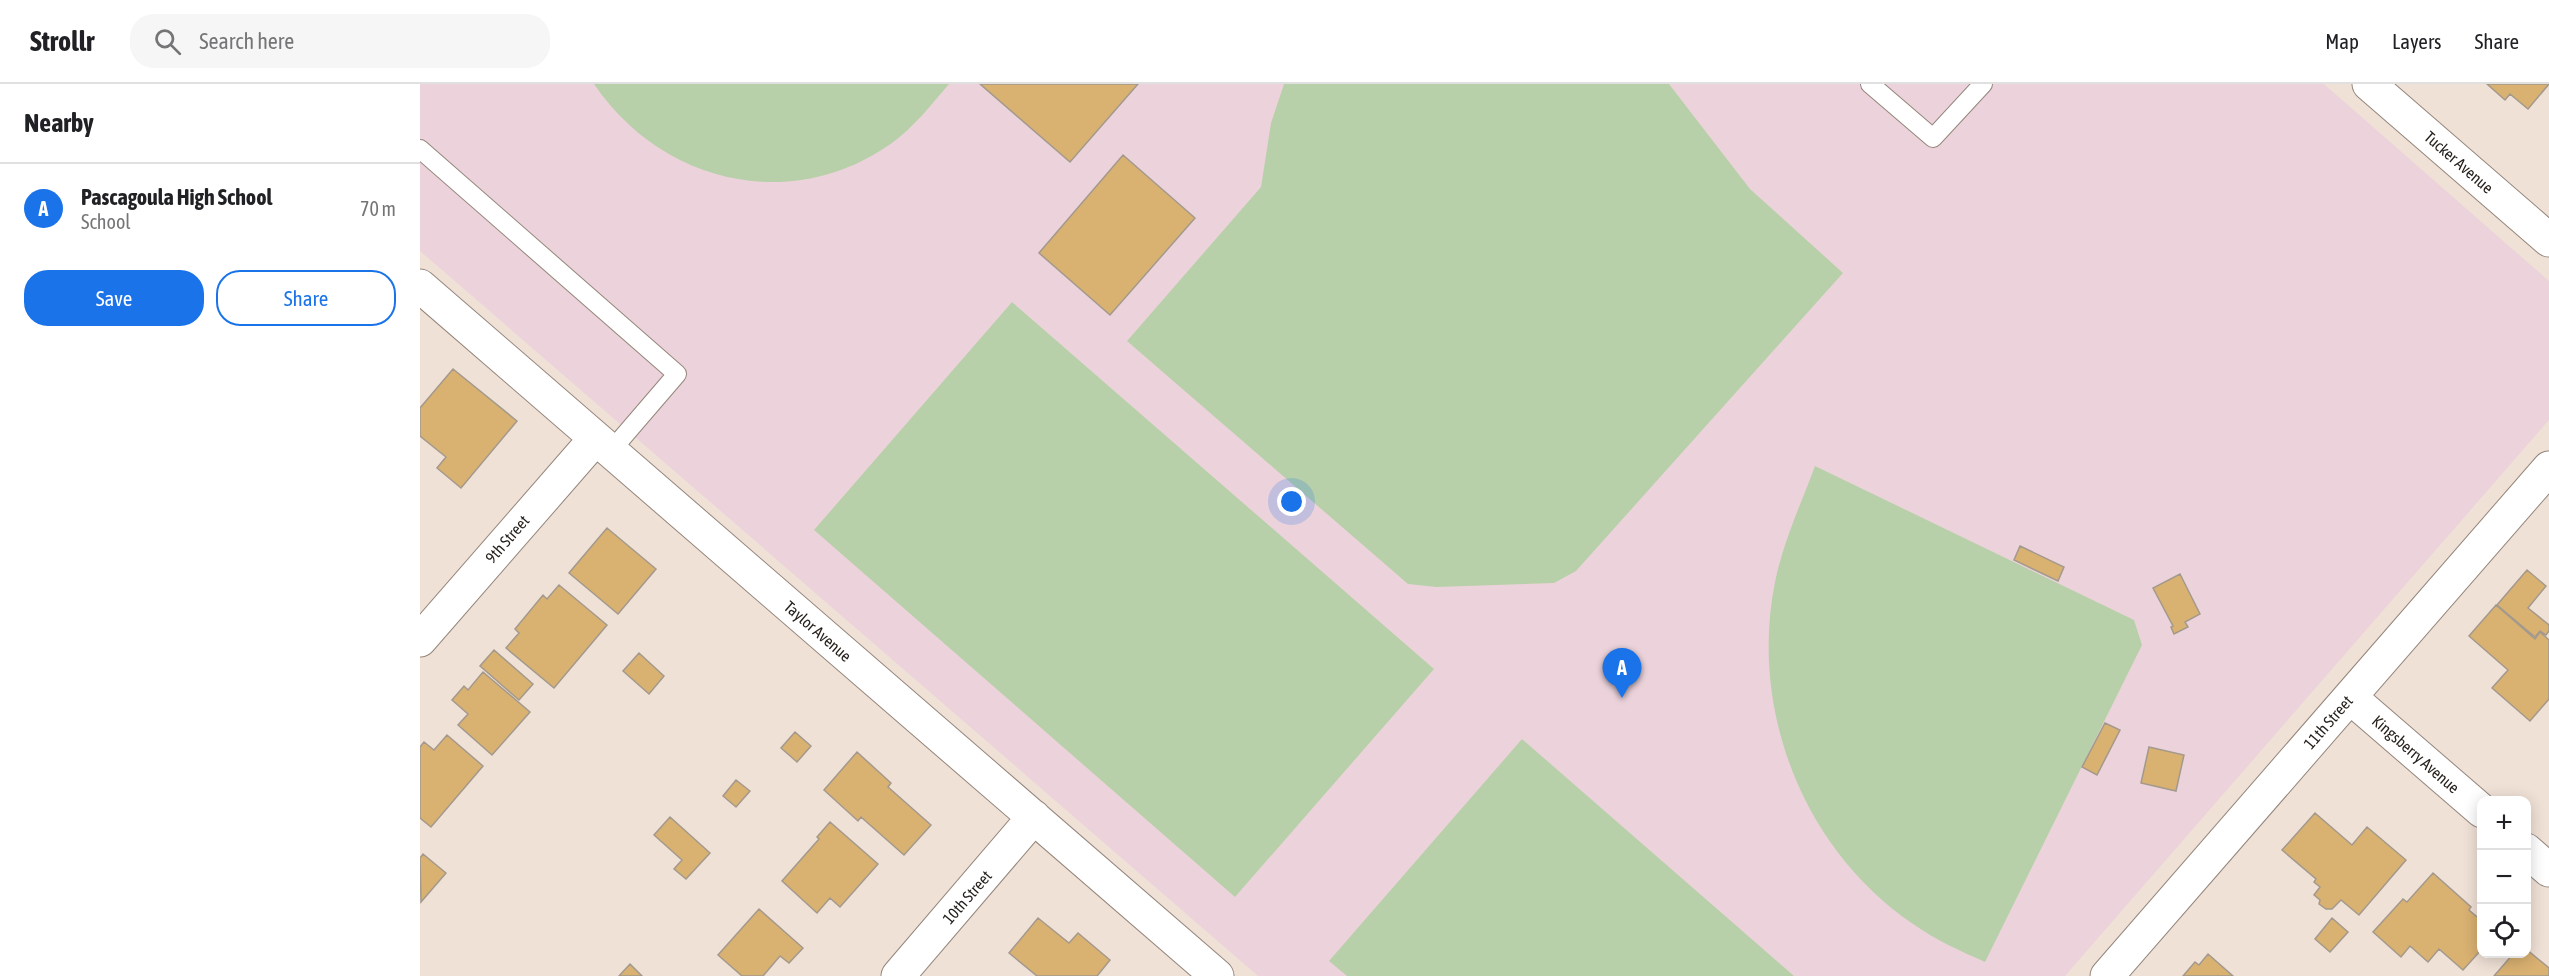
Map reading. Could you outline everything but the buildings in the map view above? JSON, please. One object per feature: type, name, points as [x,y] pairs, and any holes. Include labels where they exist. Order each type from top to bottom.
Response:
[{"type":"street","name":"Tucker Avenue","points":[[2378,87],[2549,240]]},
{"type":"street","name":"Taylor Avenue","points":[[420,286],[1217,976]]},
{"type":"street","name":"9th Street","points":[[420,640],[602,445]]},
{"type":"street","name":"11th Street","points":[[2107,976],[2549,468]]},
{"type":"street","name":"Kingsberry Avenue","points":[[2350,697],[2477,808]]},
{"type":"street","name":"10th Street","points":[[898,976],[1034,817]]},
{"type":"street","points":[[2531,854],[2549,870]]},
{"type":"lane","points":[[1870,84],[1933,138],[1983,84]]},
{"type":"lane","points":[[420,149],[677,374],[602,445]]},
{"type":"shaded area","points":[[420,84],[2324,84],[2549,281],[2549,420],[2065,976],[1258,976],[420,251]]},
{"type":"green space","points":[[594,84],[949,84],[900,137],[853,165],[812,178],[771,182],[730,178],[691,165],[655,145],[622,118]]},
{"type":"green space","points":[[1284,84],[1669,84],[1750,189],[1843,273],[1576,571],[1554,583],[1436,587],[1408,584],[1127,341],[1261,187],[1271,123]]},
{"type":"green space","points":[[1012,302],[1434,669],[1235,897],[814,530]]},
{"type":"green space","points":[[1815,466],[2134,620],[2142,645],[1985,962],[1922,930],[1875,893],[1842,857],[1815,817],[1793,774],[1778,727],[1770,679],[1769,631],[1778,567]]},
{"type":"green space","points":[[1522,739],[1794,976],[1347,976],[1329,961]]},
{"type":"place","name":"Pascagoula High School","points":[[1622,698]]}]
